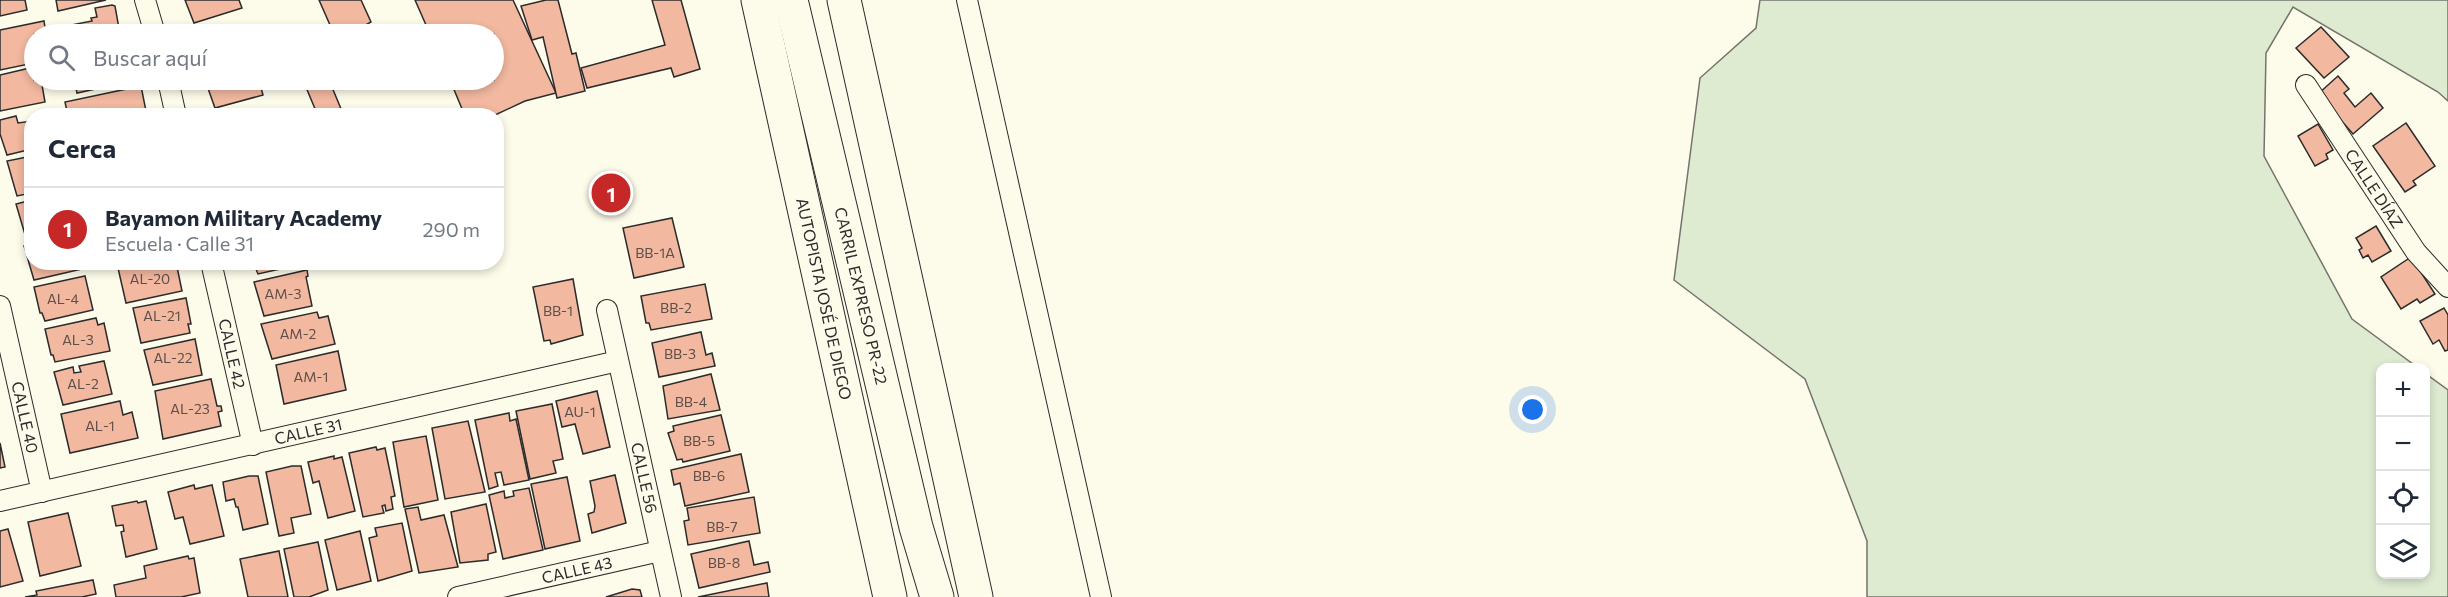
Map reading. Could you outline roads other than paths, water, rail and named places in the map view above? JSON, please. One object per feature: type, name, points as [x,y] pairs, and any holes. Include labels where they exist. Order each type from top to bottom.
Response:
[{"type":"highway","name":"AUTOPISTA JOSÉ DE DIEGO","points":[[758,0],[890,597]]},
{"type":"highway","name":"CARRIL EXPRESO PR-22","points":[[791,0],[916,527],[937,594]]},
{"type":"highway","name":"CARRIL EXPRESO PR-22","points":[[807,0],[929,522],[937,594]]},
{"type":"highway","points":[[844,0],[976,597]]},
{"type":"street","points":[[145,0],[152,24]]},
{"type":"street","points":[[967,0],[1101,597]]},
{"type":"street","name":"CALLE DÍAZ","points":[[2306,86],[2416,252],[2448,287]]},
{"type":"street","points":[[170,90],[174,108]]},
{"type":"street","name":"CALLE 42","points":[[213,270],[253,445]]},
{"type":"street","name":"CALLE 40","points":[[0,306],[42,492]]},
{"type":"street","name":"CALLE 56","points":[[607,310],[670,597]]},
{"type":"street","name":"CALLE 31","points":[[0,501],[618,361]]},
{"type":"street","name":"CALLE 43","points":[[458,597],[660,551]]},
{"type":"place","name":"Bayamon Military Academy","points":[[611,193]]}]
